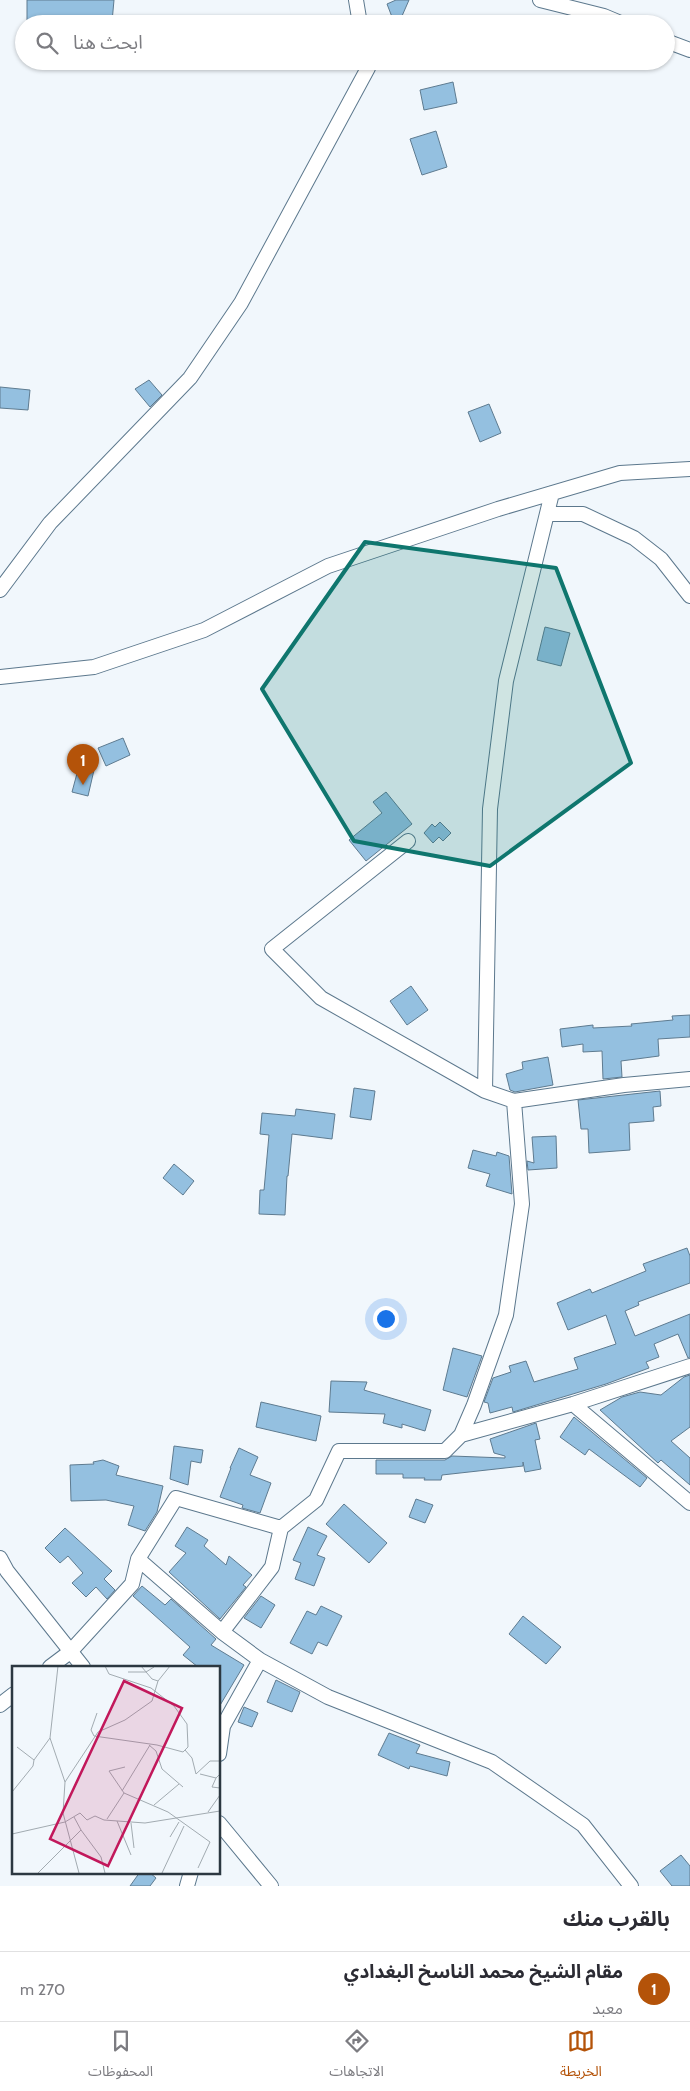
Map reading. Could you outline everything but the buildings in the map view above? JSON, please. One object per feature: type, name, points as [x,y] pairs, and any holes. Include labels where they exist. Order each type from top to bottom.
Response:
[{"type":"street","points":[[356,0],[358,15]]},
{"type":"street","points":[[540,0],[600,15]]},
{"type":"street","points":[[675,44],[690,50]]},
{"type":"street","points":[[0,590],[50,523],[190,378],[241,303],[367,70]]},
{"type":"street","points":[[0,677],[94,667],[204,630],[328,566],[498,509],[620,473],[690,469]]},
{"type":"street","points":[[485,1091],[490,809],[506,680],[552,493]]},
{"type":"street","points":[[547,514],[583,514],[634,538],[661,559],[690,596]]},
{"type":"street","points":[[408,841],[272,949],[320,998],[485,1091],[514,1101],[624,1085],[690,1079]]},
{"type":"street","points":[[222,1632],[272,1567],[281,1528],[316,1500],[339,1451],[445,1451],[461,1435],[474,1405],[506,1315],[522,1204],[514,1101]]},
{"type":"street","points":[[461,1435],[573,1404],[690,1366]]},
{"type":"street","points":[[573,1404],[690,1503]]},
{"type":"street","points":[[51,1666],[70,1652],[132,1584],[138,1559],[176,1498],[281,1528]]},
{"type":"street","points":[[0,1558],[6,1571],[82,1666]]},
{"type":"street","points":[[138,1559],[222,1632],[260,1660],[328,1697],[492,1762],[583,1825],[631,1886]]},
{"type":"street","points":[[220,1747],[223,1726],[260,1660]]},
{"type":"street","points":[[0,1704],[12,1695]]},
{"type":"street","points":[[220,1824],[271,1886]]},
{"type":"highlighted area","points":[[365,542],[556,568],[631,763],[490,866],[354,841],[262,689]]},
{"type":"place","name":"مقام الشيخ محمد الناسخ البغدادي","points":[[83,785]]}]
